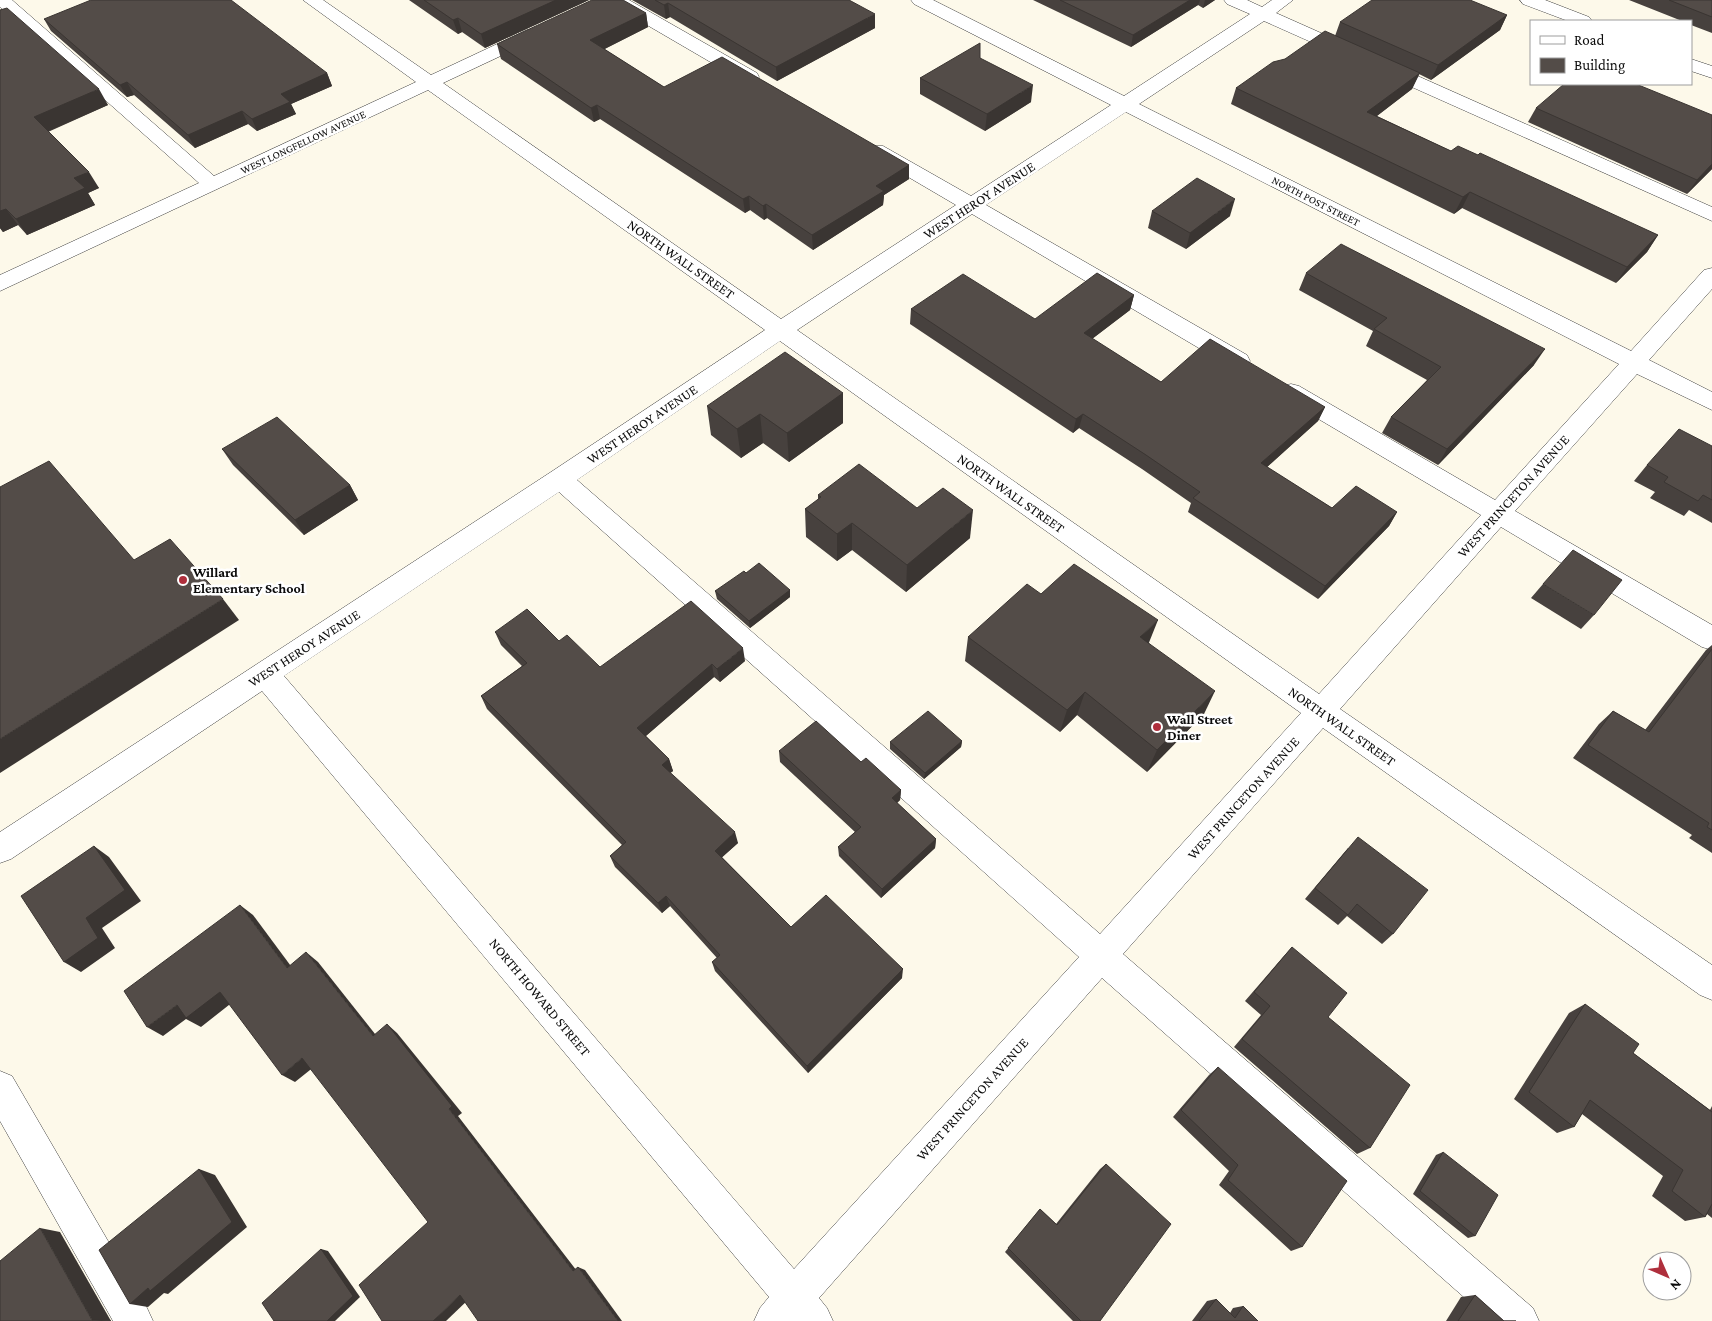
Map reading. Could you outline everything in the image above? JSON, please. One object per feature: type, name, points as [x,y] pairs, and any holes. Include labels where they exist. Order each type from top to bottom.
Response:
[{"type":"street","points":[[2,0],[213,185]]},
{"type":"street","name":"NORTH WALL STREET","points":[[312,0],[1712,984]]},
{"type":"street","name":"NORTH POST STREET","points":[[920,0],[1712,402]]},
{"type":"street","points":[[1233,0],[1712,215]]},
{"type":"street","name":"WEST HEROY AVENUE","points":[[0,849],[560,480],[781,330],[1284,0]]},
{"type":"street","points":[[1530,0],[1580,20]]},
{"type":"street","points":[[607,1],[764,85]]},
{"type":"street","name":"WEST LONGFELLOW AVENUE","points":[[0,284],[546,28]]},
{"type":"street","points":[[1692,64],[1712,73]]},
{"type":"street","points":[[859,140],[1712,639]]},
{"type":"street","name":"WEST PRINCETON AVENUE","points":[[794,1313],[1101,956],[1712,275]]},
{"type":"street","points":[[560,480],[1101,956],[1520,1321]]},
{"type":"street","name":"NORTH HOWARD STREET","points":[[265,674],[794,1313]]},
{"type":"street","points":[[0,1088],[134,1321]]},
{"type":"building","points":[[91,0],[231,0],[327,73],[281,94],[290,102],[252,119],[242,111],[188,135],[127,82],[120,85],[44,19]]},
{"type":"building","points":[[424,0],[556,0],[481,34],[458,18],[453,20]]},
{"type":"building","points":[[592,0],[623,0],[646,13],[590,40],[664,87],[722,57],[909,165],[876,186],[884,191],[812,235],[766,204],[763,206],[749,196],[743,199],[597,105],[591,108],[497,44]]},
{"type":"building","points":[[655,0],[849,0],[875,14],[776,67],[668,3],[664,5]]},
{"type":"building","points":[[1060,0],[1190,0],[1133,35]]},
{"type":"building","points":[[1372,0],[1470,0],[1507,15],[1438,65],[1340,22]]},
{"type":"building","points":[[1669,0],[1712,0],[1712,17]]},
{"type":"building","points":[[7,8],[99,89],[34,117],[89,172],[74,178],[85,188],[16,219],[6,209],[0,211],[0,10]]},
{"type":"building","points":[[1325,31],[1420,73],[1367,112],[1451,151],[1458,146],[1478,155],[1480,153],[1658,235],[1627,267],[1470,192],[1463,197],[1236,88],[1273,62],[1285,59]]},
{"type":"building","points":[[980,43],[980,58],[1033,85],[987,114],[920,78]]},
{"type":"building","points":[[1563,85],[1638,85],[1712,115],[1712,164],[1697,180],[1536,108]]},
{"type":"building","points":[[1197,178],[1235,199],[1190,233],[1152,211]]},
{"type":"building","points":[[1341,244],[1545,349],[1447,449],[1391,417],[1441,367],[1374,329],[1387,318],[1306,273]]},
{"type":"building","points":[[1097,273],[1134,295],[1084,333],[1161,382],[1210,339],[1325,407],[1261,463],[1332,508],[1356,486],[1397,512],[1325,586],[1193,498],[1200,492],[1146,455],[1083,414],[1076,419],[911,309],[963,274],[1035,319]]},
{"type":"building","points":[[785,352],[843,393],[787,433],[760,414],[737,429],[707,406]]},
{"type":"building","points":[[277,417],[350,485],[295,520],[222,449]]},
{"type":"building","points":[[1679,429],[1712,446],[1712,500],[1703,495],[1698,501],[1664,482],[1668,477],[1647,465]]},
{"type":"building","points":[[49,461],[134,560],[170,539],[223,599],[0,739],[0,487]]},
{"type":"building","points":[[859,464],[917,508],[943,488],[973,510],[907,565],[852,523],[837,534],[805,509],[821,497],[818,495]]},
{"type":"building","points":[[1573,550],[1622,580],[1594,615],[1543,584]]},
{"type":"building","points":[[759,563],[790,590],[749,621],[715,591]]},
{"type":"building","points":[[1074,564],[1158,620],[1140,637],[1215,691],[1157,750],[1085,692],[1067,710],[968,637],[1027,584],[1041,594]]},
{"type":"building","points":[[691,601],[743,648],[717,669],[712,664],[637,728],[669,759],[662,765],[735,832],[715,851],[791,927],[826,895],[903,969],[807,1066],[712,962],[720,955],[666,896],[658,903],[610,856],[626,842],[481,696],[527,663],[495,632],[527,609],[559,641],[567,635],[600,667]]},
{"type":"building","points":[[1712,649],[1712,830],[1707,827],[1709,823],[1588,745],[1613,711],[1649,732]]},
{"type":"building","points":[[928,711],[962,741],[925,773],[890,742]]},
{"type":"building","points":[[816,721],[861,762],[866,758],[901,790],[892,798],[936,839],[882,889],[838,847],[861,827],[779,751]]},
{"type":"building","points":[[1358,837],[1428,890],[1393,934],[1357,904],[1348,915],[1315,888]]},
{"type":"building","points":[[94,846],[125,890],[86,918],[98,938],[64,962],[21,896]]},
{"type":"building","points":[[240,905],[287,968],[306,952],[373,1036],[387,1024],[452,1106],[449,1109],[573,1271],[578,1267],[618,1321],[478,1321],[460,1295],[433,1321],[382,1321],[359,1285],[428,1222],[302,1058],[282,1075],[220,992],[186,1018],[177,1005],[147,1027],[124,991]]},
{"type":"building","points":[[1292,947],[1347,993],[1328,1017],[1410,1085],[1370,1148],[1242,1039],[1270,1006],[1254,992]]},
{"type":"building","points":[[1585,1004],[1639,1044],[1633,1053],[1712,1112],[1712,1204],[1705,1217],[1672,1191],[1683,1170],[1590,1100],[1574,1127],[1529,1092]]},
{"type":"building","points":[[1218,1067],[1347,1181],[1302,1247],[1228,1180],[1238,1165],[1181,1110]]},
{"type":"building","points":[[1443,1152],[1498,1195],[1475,1236],[1420,1191]]},
{"type":"building","points":[[1106,1164],[1171,1224],[1100,1321],[1081,1321],[1008,1248],[1040,1209],[1057,1225]]},
{"type":"building","points":[[199,1169],[232,1222],[150,1291],[148,1288],[130,1304],[99,1250]]},
{"type":"building","points":[[40,1228],[92,1320],[111,1321],[0,1321],[0,1261]]},
{"type":"building","points":[[321,1249],[353,1296],[327,1321],[274,1321],[262,1303]]},
{"type":"building","points":[[1475,1295],[1504,1321],[1458,1321]]},
{"type":"building","points":[[1216,1299],[1235,1318],[1243,1306],[1258,1321],[1199,1321]]},
{"type":"place","name":"Willard Elementary School","points":[[183,580]]},
{"type":"place","name":"Wall Street Diner","points":[[1157,727]]}]
